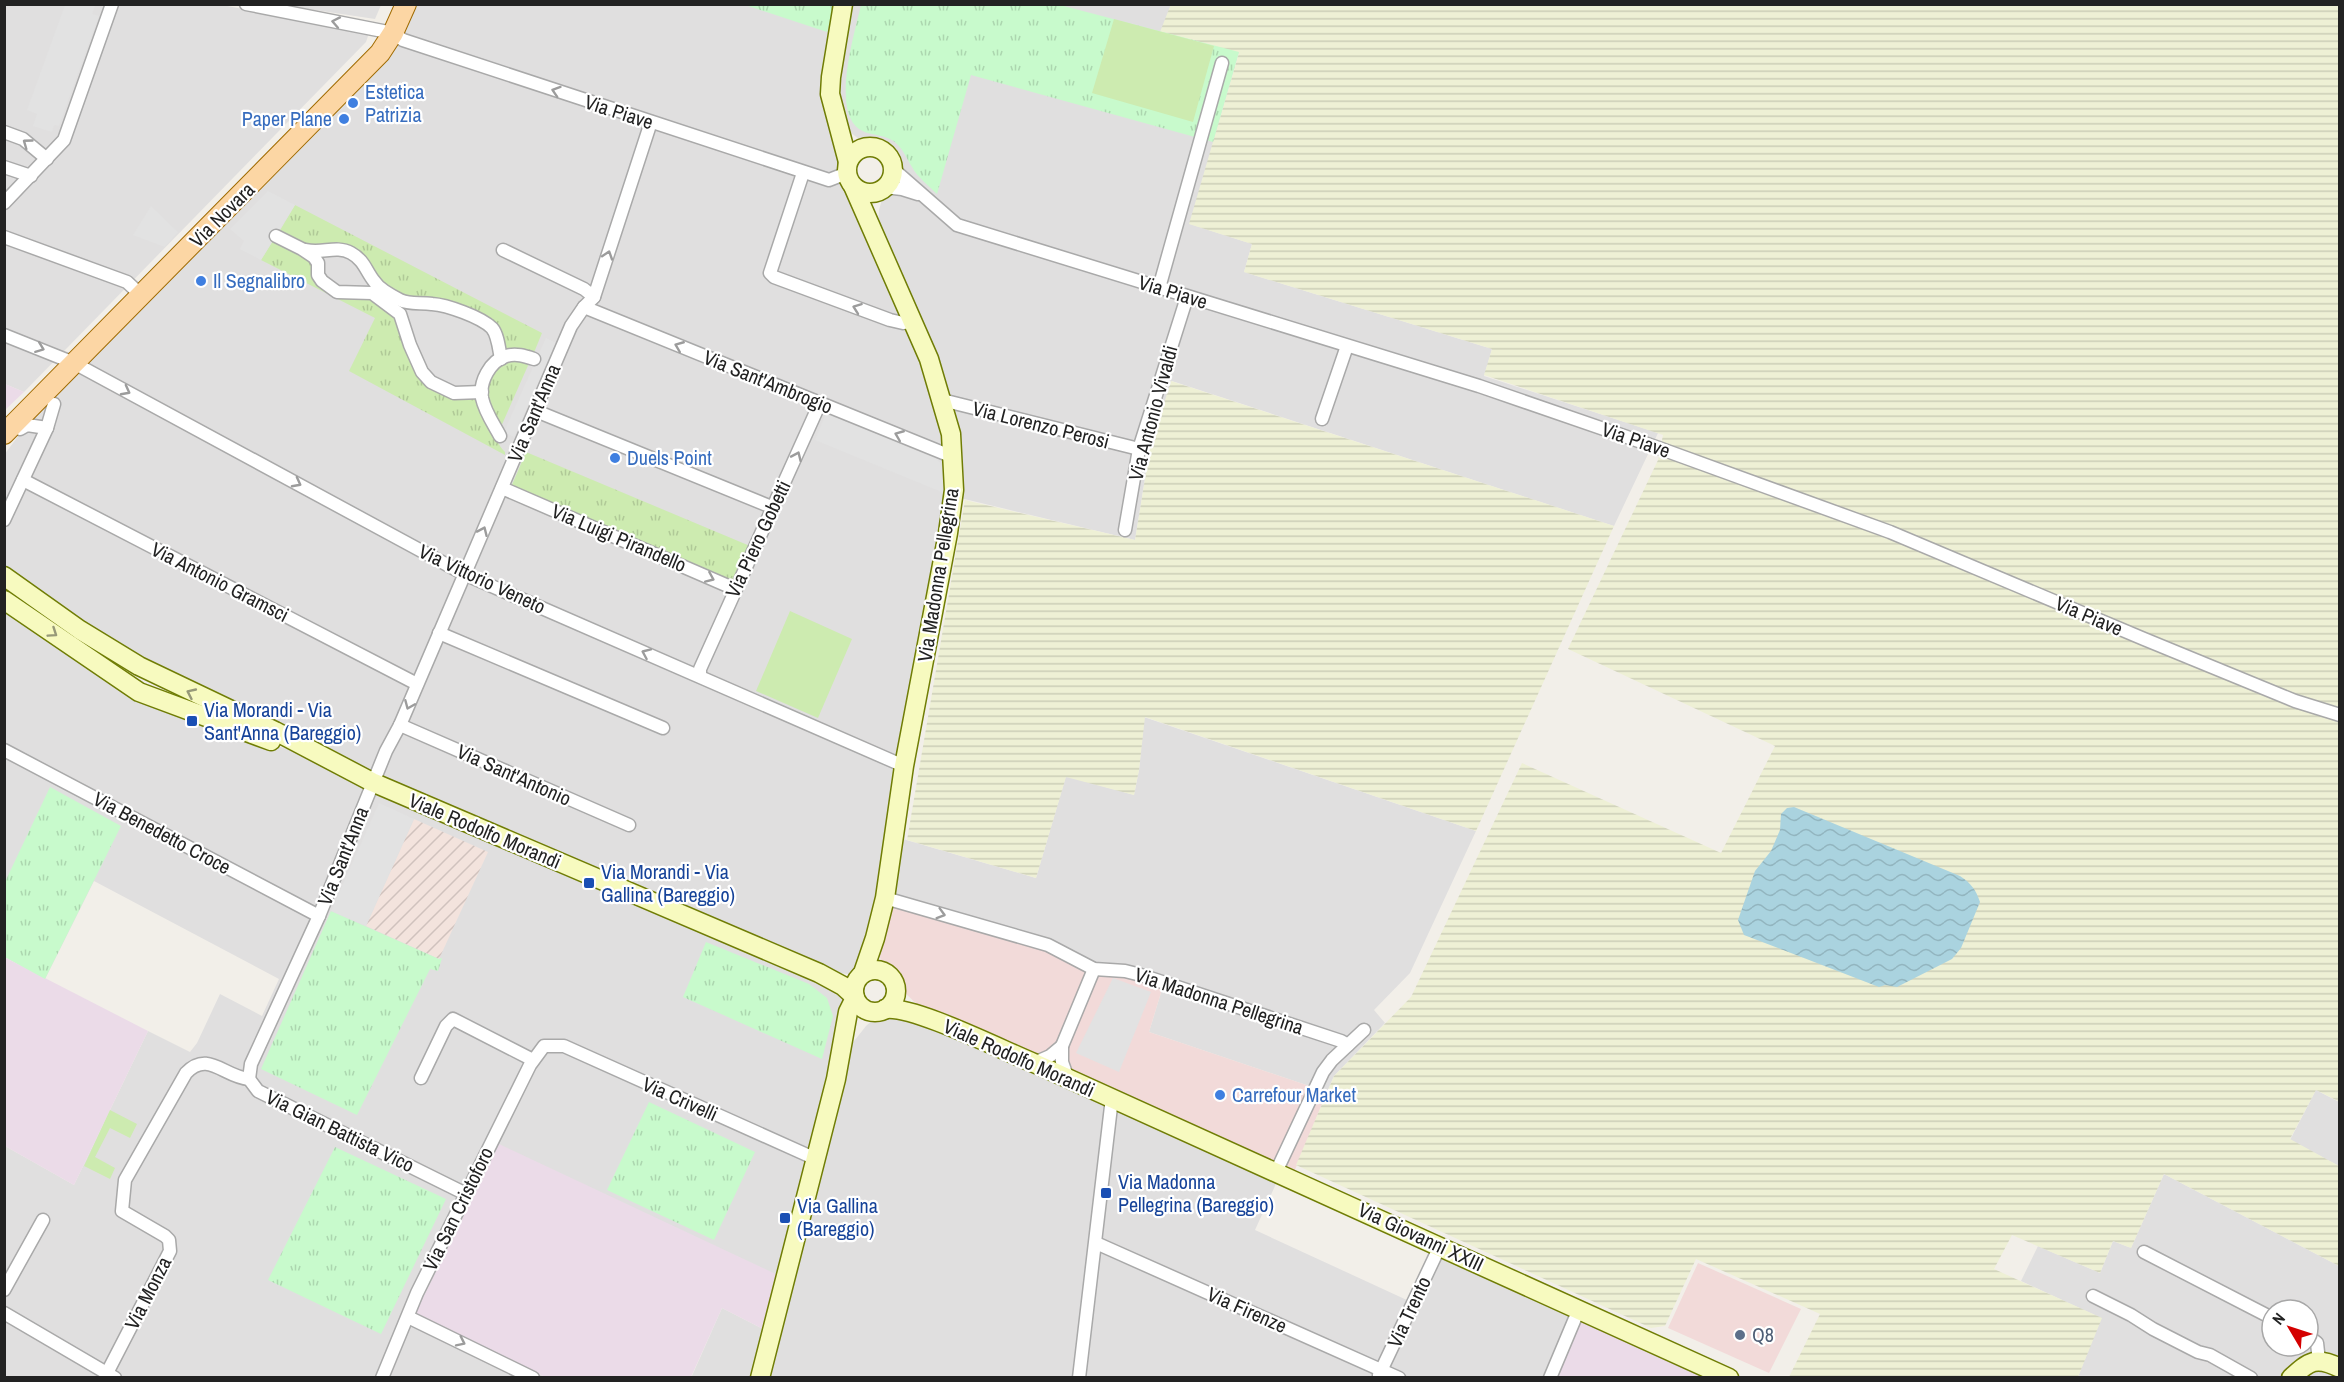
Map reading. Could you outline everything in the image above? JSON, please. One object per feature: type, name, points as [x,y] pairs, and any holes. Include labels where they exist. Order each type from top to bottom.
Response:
[{"type":"main road","name":"Via Novara","points":[[4,449],[12,431],[50,398],[74,363],[380,52],[393,33],[406,4]]},
{"type":"street","points":[[4,203],[64,140],[112,4]]},
{"type":"street","name":"Via Piave","points":[[246,4],[393,33],[403,40],[803,173],[829,180],[849,174]]},
{"type":"street","name":"Via Madonna Pellegrina","points":[[843,4],[830,94],[849,174],[929,359],[942,400],[951,435],[954,490],[904,766],[885,898],[875,938],[861,975]]},
{"type":"street","points":[[1160,288],[1222,63]]},
{"type":"street","name":"Via Sant'Anna","points":[[249,1078],[251,1064],[319,916],[372,782],[400,725],[571,326],[594,297],[651,122]]},
{"type":"street","points":[[839,127],[864,147]]},
{"type":"street","points":[[4,132],[23,139],[47,159]]},
{"type":"street","points":[[873,227],[873,211],[883,190],[891,181],[893,169],[891,160],[877,148],[864,147],[855,152],[849,174],[868,194],[883,190]]},
{"type":"street","points":[[4,167],[31,176]]},
{"type":"street","name":"Via Piave","points":[[893,169],[957,225],[1479,386],[1645,443],[1879,527],[2154,644],[2295,700],[2340,715]]},
{"type":"street","points":[[803,173],[770,273],[774,277],[890,320],[903,323],[913,321]]},
{"type":"street","name":"Via Piave","points":[[883,190],[902,189],[925,196]]},
{"type":"street","points":[[276,236],[314,257],[318,263],[318,275],[322,281],[337,292],[372,293],[400,314],[418,363],[431,382],[454,393],[482,392]]},
{"type":"street","points":[[4,237],[127,282],[142,296]]},
{"type":"street","points":[[302,249],[316,252],[334,248],[351,253],[362,261],[377,285],[402,302],[447,307],[469,315],[491,327],[495,333],[501,359]]},
{"type":"street","points":[[503,250],[584,289],[594,297]]},
{"type":"street","name":"Via Antonio Vivaldi","points":[[1125,530],[1139,449],[1187,297]]},
{"type":"street","points":[[405,326],[410,316],[422,304]]},
{"type":"street","name":"Via Sant'Ambrogio","points":[[584,307],[953,458]]},
{"type":"street","name":"Via Vittorio Veneto","points":[[4,335],[74,363],[464,573],[904,766]]},
{"type":"street","points":[[1322,419],[1347,346]]},
{"type":"street","points":[[500,436],[487,414],[481,386],[486,375],[501,359],[518,354],[534,360]]},
{"type":"street","points":[[4,520],[47,428],[50,398]]},
{"type":"street","name":"Via Lorenzo Perosi","points":[[942,400],[1139,449]]},
{"type":"street","name":"Via Piero Gobetti","points":[[700,676],[700,669],[735,589],[774,508],[820,403]]},
{"type":"street","points":[[536,411],[774,508]]},
{"type":"street","points":[[12,431],[27,425],[47,428]]},
{"type":"street","name":"Via Antonio Gramsci","points":[[23,480],[417,684]]},
{"type":"street","name":"Via Luigi Pirandello","points":[[502,488],[735,589]]},
{"type":"street","name":"Viale Rodolfo Morandi","points":[[7,576],[80,630],[139,666],[275,731],[319,756],[372,782],[819,973],[843,986],[855,997]]},
{"type":"street","name":"Viale Rodolfo Morandi","points":[[4,600],[139,692],[270,741],[319,756]]},
{"type":"street","points":[[439,633],[663,728]]},
{"type":"street","name":"Via Sant'Antonio","points":[[400,725],[629,825]]},
{"type":"street","name":"Via Benedetto Croce","points":[[4,750],[319,916]]},
{"type":"street","name":"Via Madonna Pellegrina","points":[[885,898],[1048,945],[1094,969],[1125,971],[1141,975],[1348,1045]]},
{"type":"street","name":"Via Madonna Pellegrina","points":[[875,938],[876,958],[891,980]]},
{"type":"street","points":[[760,1377],[836,1079],[848,1012],[855,997],[856,982],[861,975],[877,969],[891,980],[894,1000],[882,1011],[857,1024],[843,1041]]},
{"type":"street","points":[[1068,1079],[1062,1062],[1062,1046],[1094,969]]},
{"type":"street","name":"Viale Rodolfo Morandi","points":[[819,973],[861,975]]},
{"type":"street","name":"Viale Rodolfo Morandi","points":[[891,980],[907,1001],[926,1017]]},
{"type":"street","points":[[855,997],[866,1010],[882,1011]]},
{"type":"street","name":"Viale Rodolfo Morandi","points":[[882,1011],[895,1008],[926,1017],[1112,1098]]},
{"type":"street","points":[[421,1078],[446,1026],[453,1019],[533,1060]]},
{"type":"street","points":[[1276,1172],[1323,1072],[1364,1030]]},
{"type":"street","name":"Via Crivelli","points":[[544,1046],[564,1046],[816,1159]]},
{"type":"street","name":"Via San Cristoforo","points":[[382,1377],[417,1293],[533,1060],[544,1046]]},
{"type":"street","points":[[1034,1063],[1050,1056],[1062,1046]]},
{"type":"street","name":"Via Gian Battista Vico","points":[[186,1073],[192,1066],[206,1063],[239,1078],[249,1078],[258,1091],[466,1194]]},
{"type":"street","name":"Via Monza","points":[[111,1375],[170,1251],[169,1240],[165,1236],[123,1212],[123,1187],[129,1172],[186,1073]]},
{"type":"street","points":[[1079,1377],[1112,1098]]},
{"type":"street","name":"Via Giovanni XXIII","points":[[1112,1098],[1730,1377]]},
{"type":"street","points":[[4,1290],[43,1220]]},
{"type":"street","name":"Via Firenze","points":[[1096,1243],[1380,1374],[1399,1377]]},
{"type":"street","name":"Via Trento","points":[[1380,1374],[1440,1246]]},
{"type":"street","points":[[2144,1252],[2260,1312]]},
{"type":"street","points":[[2093,1296],[2153,1329],[2251,1377]]},
{"type":"street","points":[[1550,1377],[1579,1309]]},
{"type":"street","points":[[4,1312],[111,1375]]},
{"type":"street","points":[[408,1317],[533,1377]]},
{"type":"street","points":[[2291,1377],[2306,1365],[2319,1361],[2340,1368]]},
{"type":"shaded area","points":[[381,4],[375,19],[282,5]]},
{"type":"shaded area","points":[[4,5],[222,5],[369,33],[366,42],[24,392],[5,384]]},
{"type":"shaded area","points":[[65,5],[95,6],[92,14],[99,16],[59,126],[54,125],[52,132],[33,126],[37,114],[27,110]]},
{"type":"shaded area","points":[[409,5],[841,5],[829,76],[845,181],[868,228],[941,400],[951,489],[883,897],[858,975],[829,972],[379,783],[182,684],[5,573],[4,455],[49,395],[253,188]]},
{"type":"shaded area","points":[[847,5],[1171,5],[1161,32],[1239,52],[1190,224],[1252,244],[1244,272],[1492,349],[1484,376],[1658,433],[1614,526],[1172,381],[1150,448],[1135,540],[956,497],[955,435],[878,226],[883,196],[895,183],[897,161],[881,146],[864,143],[841,125],[835,71]]},
{"type":"shaded area","points":[[268,191],[295,205],[261,260],[240,249],[244,241],[230,229]]},
{"type":"shaded area","points":[[151,206],[178,232],[165,247],[133,235]]},
{"type":"shaded area","points":[[546,338],[556,343],[514,437],[504,432]]},
{"type":"shaded area","points":[[5,384],[24,392],[5,410]]},
{"type":"shaded area","points":[[826,413],[937,459],[943,467],[944,493],[815,440]]},
{"type":"shaded area","points":[[4,604],[129,690],[268,743],[318,759],[815,977],[850,1001],[780,1276],[415,1314],[545,1377],[124,1377],[5,1306],[5,1146],[74,1185],[148,1031],[190,1052],[197,1043],[220,994],[262,1016],[279,979],[94,881],[45,979],[5,957]]},
{"type":"shaded area","points":[[1144,717],[1476,831],[1410,973],[1374,1010],[1385,1023],[1334,1076],[1327,1092],[1149,1032],[1163,986],[887,902],[896,837],[1036,878],[1066,776],[1134,795]]},
{"type":"shaded area","points":[[379,803],[414,819],[366,926],[331,911]]},
{"type":"shaded area","points":[[414,819],[488,852],[439,959],[366,926]]},
{"type":"shaded area","points":[[887,902],[1163,986],[1149,1032],[1327,1092],[1292,1177],[927,1014],[903,991],[878,952]]},
{"type":"shaded area","points":[[4,957],[148,1031],[74,1185],[5,1146]]},
{"type":"shaded area","points":[[1113,978],[1151,992],[1119,1072],[1076,1053]]},
{"type":"shaded area","points":[[884,1014],[902,1014],[1279,1177],[1255,1230],[1409,1301],[1435,1247],[1581,1313],[1554,1377],[764,1378],[847,1050],[866,1026],[876,1017]]},
{"type":"shaded area","points":[[2316,1090],[2339,1102],[2339,1166],[2290,1140]]},
{"type":"shaded area","points":[[499,1144],[780,1276],[767,1331],[722,1308],[691,1377],[545,1377],[415,1314]]},
{"type":"shaded area","points":[[2164,1174],[2339,1266],[2339,1364],[2289,1377],[2078,1377],[2101,1318],[2021,1281],[2038,1246],[2100,1273],[2113,1241],[2131,1248]]},
{"type":"shaded area","points":[[1698,1263],[1801,1309],[1769,1373],[1668,1328]]},
{"type":"shaded area","points":[[722,1308],[767,1331],[755,1377],[691,1378]]},
{"type":"shaded area","points":[[1581,1313],[1720,1378],[1554,1378]]},
{"type":"shaded area","points":[[5,1321],[100,1377],[5,1377]]},
{"type":"shaded area","points":[[2314,1370],[2339,1371],[2339,1377],[2301,1378]]},
{"type":"green space","points":[[1171,4],[2339,5],[2340,1102],[2316,1090],[2290,1139],[2339,1166],[2339,1266],[2164,1174],[2131,1248],[2113,1241],[2100,1273],[2012,1235],[1994,1269],[2102,1318],[2078,1377],[1789,1377],[1820,1314],[1696,1259],[1665,1326],[1651,1328],[1296,1165],[1334,1076],[1411,997],[1522,763],[1721,853],[1775,746],[1568,649],[1658,460],[1663,435],[1484,375],[1492,349],[1244,272],[1252,244],[1189,224],[1239,53],[1160,32]]},
{"type":"green space","points":[[745,5],[835,5],[827,32]]},
{"type":"green space","points":[[861,5],[1060,5],[1239,52],[1213,142],[971,75],[937,194],[917,174],[897,144],[888,138],[859,129],[851,119],[847,105],[847,70]]},
{"type":"green space","points":[[1114,19],[1214,46],[1193,122],[1092,93]]},
{"type":"green space","points":[[295,205],[542,333],[533,355],[504,350],[496,327],[409,300],[381,283],[368,261],[309,248],[279,232]]},
{"type":"green space","points":[[274,239],[310,260],[338,295],[348,298],[366,296],[390,312],[397,321],[421,375],[458,390],[477,402],[505,455],[349,371],[375,318],[261,260]]},
{"type":"green space","points":[[508,360],[530,361],[500,429],[487,391],[491,376]]},
{"type":"green space","points":[[1171,381],[1614,526],[1476,831],[1145,717],[1134,795],[1066,777],[1036,878],[907,840],[965,500],[1135,540],[1150,448]]},
{"type":"green space","points":[[526,452],[750,546],[733,584],[511,487]]},
{"type":"green space","points":[[790,611],[852,639],[818,718],[756,691]]},
{"type":"green space","points":[[50,787],[121,826],[45,979],[5,957],[5,882]]},
{"type":"green space","points":[[331,911],[439,959],[442,958],[438,971],[430,969],[357,1115],[261,1069]]},
{"type":"green space","points":[[706,942],[809,984],[827,998],[833,1016],[822,1059],[683,997]]},
{"type":"green space","points":[[649,1102],[755,1152],[714,1240],[607,1190]]},
{"type":"green space","points":[[110,1110],[137,1124],[130,1138],[110,1128],[95,1157],[115,1168],[110,1179],[84,1166]]},
{"type":"green space","points":[[335,1147],[446,1199],[381,1334],[268,1280]]},
{"type":"water","points":[[1794,807],[1960,876],[1967,881],[1975,890],[1980,902],[1961,948],[1952,959],[1897,987],[1885,985],[1879,987],[1744,935],[1738,920],[1755,871],[1771,851],[1780,830],[1781,814],[1787,808]]},
{"type":"place","name":"Estetica Patrizia","points":[[353,103]]},
{"type":"place","name":"Paper Plane","points":[[344,119]]},
{"type":"place","name":"Il Segnalibro","points":[[201,281]]},
{"type":"place","name":"Duels Point","points":[[615,458]]},
{"type":"place","name":"Via Morandi - Via Sant'Anna (Bareggio)","points":[[192,721]]},
{"type":"place","name":"Via Morandi - Via Gallina (Bareggio)","points":[[589,883]]},
{"type":"place","name":"Carrefour Market","points":[[1220,1095]]},
{"type":"place","name":"Via Madonna Pellegrina (Bareggio)","points":[[1106,1193]]},
{"type":"place","name":"Via Gallina (Bareggio)","points":[[785,1218]]},
{"type":"place","name":"Q8","points":[[1740,1335]]}]
